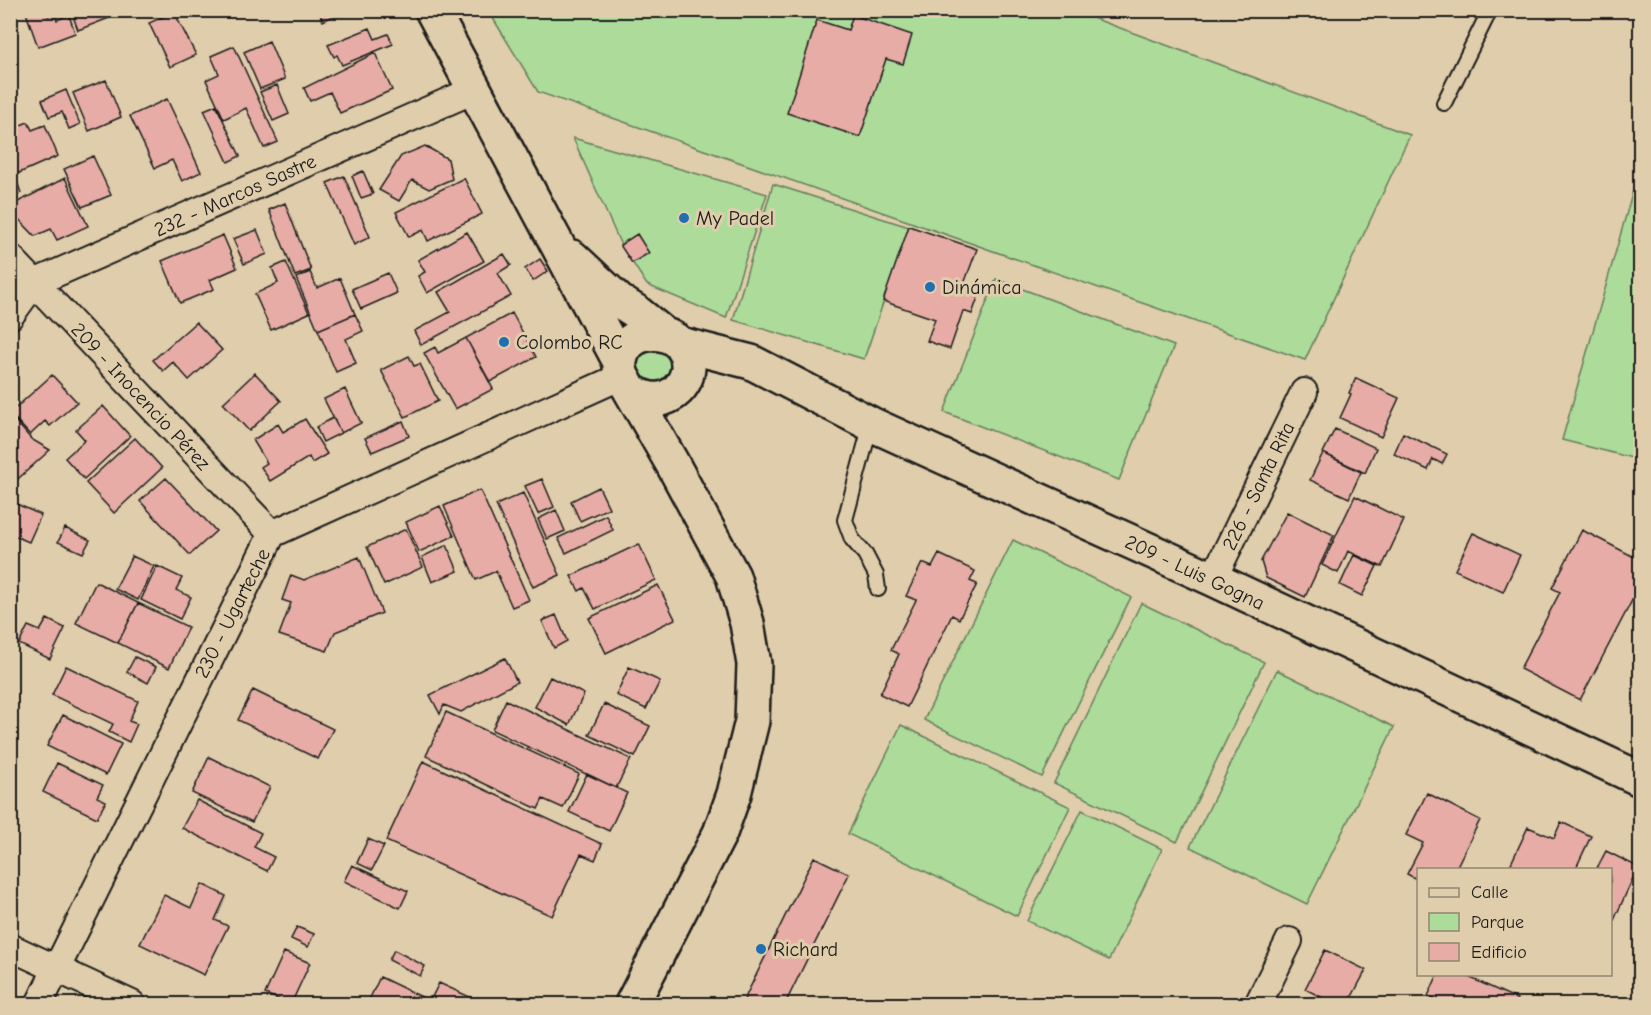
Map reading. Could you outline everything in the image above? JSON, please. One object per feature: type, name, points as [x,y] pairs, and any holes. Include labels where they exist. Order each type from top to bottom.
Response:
[{"type":"main road","points":[[432,10],[624,377],[733,576],[747,623],[754,664],[752,721],[735,794],[720,832],[632,1005]]},
{"type":"main road","points":[[553,239],[620,301],[671,339],[688,362],[674,399],[672,463]]},
{"type":"main road","points":[[671,339],[651,333],[640,335],[624,351],[624,377],[640,396],[660,399],[670,396],[681,385],[719,367],[751,362]]},
{"type":"main road","name":"209 - Luis Gogna","points":[[671,339],[751,362],[871,424],[1212,579],[1641,779]]},
{"type":"street","name":"232 - Marcos Sastre","points":[[34,283],[474,90]]},
{"type":"street","name":"209 - Inocencio Pérez","points":[[10,257],[272,534]]},
{"type":"street","points":[[10,316],[34,283]]},
{"type":"street","name":"230 - Ugarteche","points":[[39,1005],[272,534],[624,377]]},
{"type":"street","name":"226 - Santa Rita","points":[[1212,579],[1304,392]]},
{"type":"street","points":[[1258,1005],[1289,941]]},
{"type":"street","points":[[10,946],[132,1005]]},
{"type":"lane","points":[[1444,103],[1490,10]]},
{"type":"lane","points":[[871,424],[845,520],[852,539],[866,554],[876,575],[878,589]]},
{"type":"green space","points":[[492,10],[1074,11],[1410,135],[1305,360],[538,92],[491,15]]},
{"type":"green space","name":"My Padel","points":[[573,138],[767,194],[726,318],[647,285],[620,243]]},
{"type":"green space","points":[[1640,166],[1640,460],[1562,440]]},
{"type":"green space","points":[[773,184],[909,227],[864,359],[733,320]]},
{"type":"green space","points":[[996,279],[1174,346],[1119,480],[944,412]]},
{"type":"green space","points":[[657,344],[674,358],[671,380],[650,388],[632,374],[636,352]]},
{"type":"green space","points":[[1013,540],[1131,597],[1042,777],[924,720]]},
{"type":"green space","points":[[1141,603],[1264,662],[1177,842],[1054,783]]},
{"type":"green space","points":[[1277,670],[1394,727],[1307,904],[1190,847]]},
{"type":"green space","points":[[901,725],[1070,807],[1017,916],[848,834]]},
{"type":"green space","points":[[1082,810],[1162,849],[1109,960],[1027,921]]},
{"type":"building","points":[[25,10],[46,10],[48,16],[54,14],[57,20],[69,15],[75,33],[38,47]]},
{"type":"building","points":[[87,10],[115,10],[117,15],[78,30],[73,16]]},
{"type":"building","points":[[318,10],[345,10],[323,21]]},
{"type":"building","points":[[174,12],[196,55],[170,67],[149,23]]},
{"type":"building","points":[[853,15],[912,35],[903,64],[886,59],[860,137],[787,113],[817,20],[848,30]]},
{"type":"building","points":[[370,28],[375,39],[388,34],[393,44],[342,65],[337,55],[334,57],[328,45]]},
{"type":"building","points":[[269,41],[285,79],[260,89],[244,52]]},
{"type":"building","points":[[234,46],[278,142],[264,148],[246,108],[224,119],[206,80],[219,74],[211,56]]},
{"type":"building","points":[[375,53],[392,90],[340,113],[330,92],[310,101],[304,88]]},
{"type":"building","points":[[106,80],[121,117],[89,131],[73,93]]},
{"type":"building","points":[[277,85],[289,114],[273,121],[260,92]]},
{"type":"building","points":[[66,90],[80,124],[69,129],[62,112],[49,117],[42,100]]},
{"type":"building","points":[[167,99],[201,172],[182,181],[172,160],[155,168],[130,116]]},
{"type":"building","points":[[216,105],[240,156],[228,162],[204,110]]},
{"type":"building","points":[[10,114],[16,127],[28,122],[32,130],[45,125],[58,156],[10,177]]},
{"type":"building","points":[[425,146],[448,159],[452,179],[429,189],[412,180],[399,201],[379,190],[401,156]]},
{"type":"building","points":[[93,156],[111,195],[82,207],[64,169]]},
{"type":"building","points":[[363,171],[373,194],[361,198],[352,176]]},
{"type":"building","points":[[344,176],[370,237],[354,245],[327,183]]},
{"type":"building","points":[[65,178],[88,226],[57,240],[51,229],[35,236],[10,210],[10,206]]},
{"type":"building","points":[[464,178],[482,214],[428,241],[423,230],[409,237],[396,212]]},
{"type":"building","points":[[17,181],[21,193],[10,197],[10,183]]},
{"type":"building","points":[[285,203],[311,270],[295,276],[269,210]]},
{"type":"building","name":"Dinámica","points":[[909,226],[977,249],[964,284],[981,289],[972,314],[963,311],[950,349],[927,341],[935,319],[883,301]]},
{"type":"building","points":[[257,230],[267,254],[244,264],[233,239]]},
{"type":"building","points":[[467,232],[484,261],[427,293],[418,276],[425,272],[418,260]]},
{"type":"building","points":[[637,234],[649,253],[632,263],[620,245]]},
{"type":"building","points":[[223,235],[237,268],[210,280],[214,289],[180,303],[162,261]]},
{"type":"building","points":[[504,254],[511,265],[498,273],[511,296],[421,345],[414,331],[450,312],[438,292]]},
{"type":"building","points":[[540,259],[548,271],[533,281],[525,269]]},
{"type":"building","points":[[286,262],[309,313],[271,330],[255,294],[278,283],[272,268]]},
{"type":"building","points":[[310,272],[317,288],[340,278],[355,314],[318,330],[296,278]]},
{"type":"building","points":[[388,273],[397,293],[361,309],[352,289]]},
{"type":"building","points":[[512,313],[536,357],[490,382],[466,338]]},
{"type":"building","points":[[355,314],[363,331],[346,339],[356,363],[336,372],[318,330]]},
{"type":"building","points":[[196,322],[222,350],[189,380],[173,362],[163,371],[153,360]]},
{"type":"building","points":[[466,338],[493,389],[455,409],[424,353],[435,347],[438,353]]},
{"type":"building","points":[[409,356],[414,366],[420,364],[438,401],[405,417],[381,370]]},
{"type":"building","points":[[255,373],[281,401],[249,431],[223,403]]},
{"type":"building","points":[[52,375],[77,402],[50,426],[45,421],[30,435],[10,413]]},
{"type":"building","points":[[1356,378],[1399,398],[1381,437],[1340,418]]},
{"type":"building","points":[[345,389],[361,423],[341,433],[324,399]]},
{"type":"building","points":[[103,406],[130,436],[84,479],[65,458],[85,440],[76,430]]},
{"type":"building","points":[[12,417],[31,439],[50,450],[10,486]]},
{"type":"building","points":[[333,418],[341,433],[323,442],[316,427]]},
{"type":"building","points":[[305,419],[327,454],[312,463],[309,457],[270,481],[261,467],[267,463],[253,440],[278,424],[283,432]]},
{"type":"building","points":[[403,421],[409,436],[372,452],[365,438]]},
{"type":"building","points":[[1335,429],[1376,448],[1365,473],[1323,453]]},
{"type":"building","points":[[1403,433],[1447,454],[1442,464],[1433,459],[1428,470],[1394,454]]},
{"type":"building","points":[[135,438],[162,468],[114,513],[86,483]]},
{"type":"building","points":[[1323,453],[1361,472],[1349,498],[1310,480]]},
{"type":"building","points":[[166,478],[216,531],[190,555],[140,501]]},
{"type":"building","points":[[542,479],[554,507],[538,514],[525,486]]},
{"type":"building","points":[[599,487],[609,508],[580,521],[571,501]]},
{"type":"building","points":[[480,490],[529,600],[512,607],[496,571],[476,580],[444,506]]},
{"type":"building","points":[[523,493],[560,575],[533,587],[496,505]]},
{"type":"building","points":[[1355,496],[1404,520],[1382,567],[1348,551],[1338,573],[1322,565]]},
{"type":"building","points":[[10,501],[41,515],[29,542],[10,534]]},
{"type":"building","points":[[440,506],[454,536],[419,552],[406,522]]},
{"type":"building","points":[[556,510],[565,531],[547,539],[538,519]]},
{"type":"building","points":[[1287,512],[1334,535],[1305,597],[1266,578],[1261,561]]},
{"type":"building","points":[[606,515],[613,530],[566,553],[558,538]]},
{"type":"building","points":[[65,528],[90,540],[83,553],[58,542]]},
{"type":"building","points":[[406,529],[423,567],[384,585],[367,547]]},
{"type":"building","points":[[1582,530],[1640,560],[1640,585],[1580,700],[1520,669],[1560,592],[1552,588]]},
{"type":"building","points":[[1473,533],[1520,555],[1503,592],[1455,570]]},
{"type":"building","points":[[639,544],[656,580],[595,609],[584,588],[579,591],[571,576]]},
{"type":"building","points":[[447,545],[458,571],[432,582],[422,557]]},
{"type":"building","points":[[939,554],[975,571],[970,581],[977,584],[959,619],[952,615],[907,707],[880,694],[899,654],[891,650],[916,600],[906,596],[922,563],[932,567]]},
{"type":"building","points":[[1354,555],[1377,566],[1362,596],[1340,585]]},
{"type":"building","points":[[132,556],[154,566],[138,600],[115,589]]},
{"type":"building","points":[[359,557],[382,613],[335,632],[327,651],[279,635],[291,603],[282,600],[291,575],[304,580]]},
{"type":"building","points":[[157,566],[182,578],[176,590],[191,597],[180,619],[141,600]]},
{"type":"building","points":[[96,582],[138,603],[118,643],[76,623]]},
{"type":"building","points":[[658,585],[675,619],[606,653],[589,618]]},
{"type":"building","points":[[138,603],[188,627],[169,668],[118,643]]},
{"type":"building","points":[[556,615],[567,641],[554,648],[542,621]]},
{"type":"building","points":[[47,619],[65,628],[50,659],[19,644],[28,626],[40,631]]},
{"type":"building","points":[[135,657],[156,667],[148,683],[127,672]]},
{"type":"building","points":[[505,658],[517,682],[461,712],[444,705],[440,714],[430,695]]},
{"type":"building","points":[[66,666],[138,701],[129,721],[137,724],[129,742],[109,732],[113,724],[52,695]]},
{"type":"building","points":[[629,667],[660,681],[646,709],[616,695]]},
{"type":"building","points":[[550,677],[584,694],[569,725],[535,707]]},
{"type":"building","points":[[253,690],[333,729],[318,759],[238,720]]},
{"type":"building","points":[[506,700],[631,759],[616,788],[492,730]]},
{"type":"building","points":[[604,704],[650,726],[635,757],[589,735]]},
{"type":"building","points":[[446,712],[579,774],[563,808],[543,799],[538,809],[426,756]]},
{"type":"building","points":[[63,715],[121,744],[106,775],[47,746]]},
{"type":"building","points":[[209,757],[270,787],[252,822],[192,793]]},
{"type":"building","points":[[423,761],[602,844],[595,860],[581,854],[552,916],[386,841]]},
{"type":"building","points":[[57,763],[103,785],[97,797],[106,801],[97,818],[43,792]]},
{"type":"building","points":[[587,774],[627,793],[609,831],[569,812]]},
{"type":"building","points":[[1427,793],[1480,820],[1456,868],[1417,868],[1417,879],[1407,874],[1423,843],[1406,835]]},
{"type":"building","points":[[197,800],[261,833],[254,847],[274,857],[267,871],[182,828]]},
{"type":"building","points":[[1561,822],[1591,836],[1576,868],[1509,868],[1528,827],[1554,838]]},
{"type":"building","points":[[368,839],[384,846],[372,870],[357,863]]},
{"type":"building","points":[[1606,851],[1638,867],[1612,925],[1612,868],[1597,868]]},
{"type":"building","points":[[814,857],[849,874],[785,1004],[742,1004]]},
{"type":"building","points":[[352,865],[408,891],[400,908],[344,881]]},
{"type":"building","points":[[202,884],[226,896],[215,920],[228,926],[204,975],[140,944],[164,895],[191,908]]},
{"type":"building","points":[[297,927],[314,934],[308,947],[291,939]]},
{"type":"building","points":[[394,950],[425,966],[420,976],[389,960]]},
{"type":"building","points":[[1325,950],[1366,970],[1348,1004],[1335,1004],[1305,989]]},
{"type":"building","points":[[284,952],[310,963],[291,1004],[265,994]]},
{"type":"building","points":[[1437,976],[1466,976],[1517,999],[1514,1004],[1448,1004],[1428,996]]},
{"type":"building","points":[[380,977],[430,1001],[439,983],[470,997],[466,1004],[379,1004],[369,1000]]},
{"type":"place","name":"My Padel","points":[[684,218]]},
{"type":"place","name":"Dinámica","points":[[930,287]]},
{"type":"place","name":"Colombo RC","points":[[504,342]]},
{"type":"place","name":"Richard","points":[[761,949]]}]
